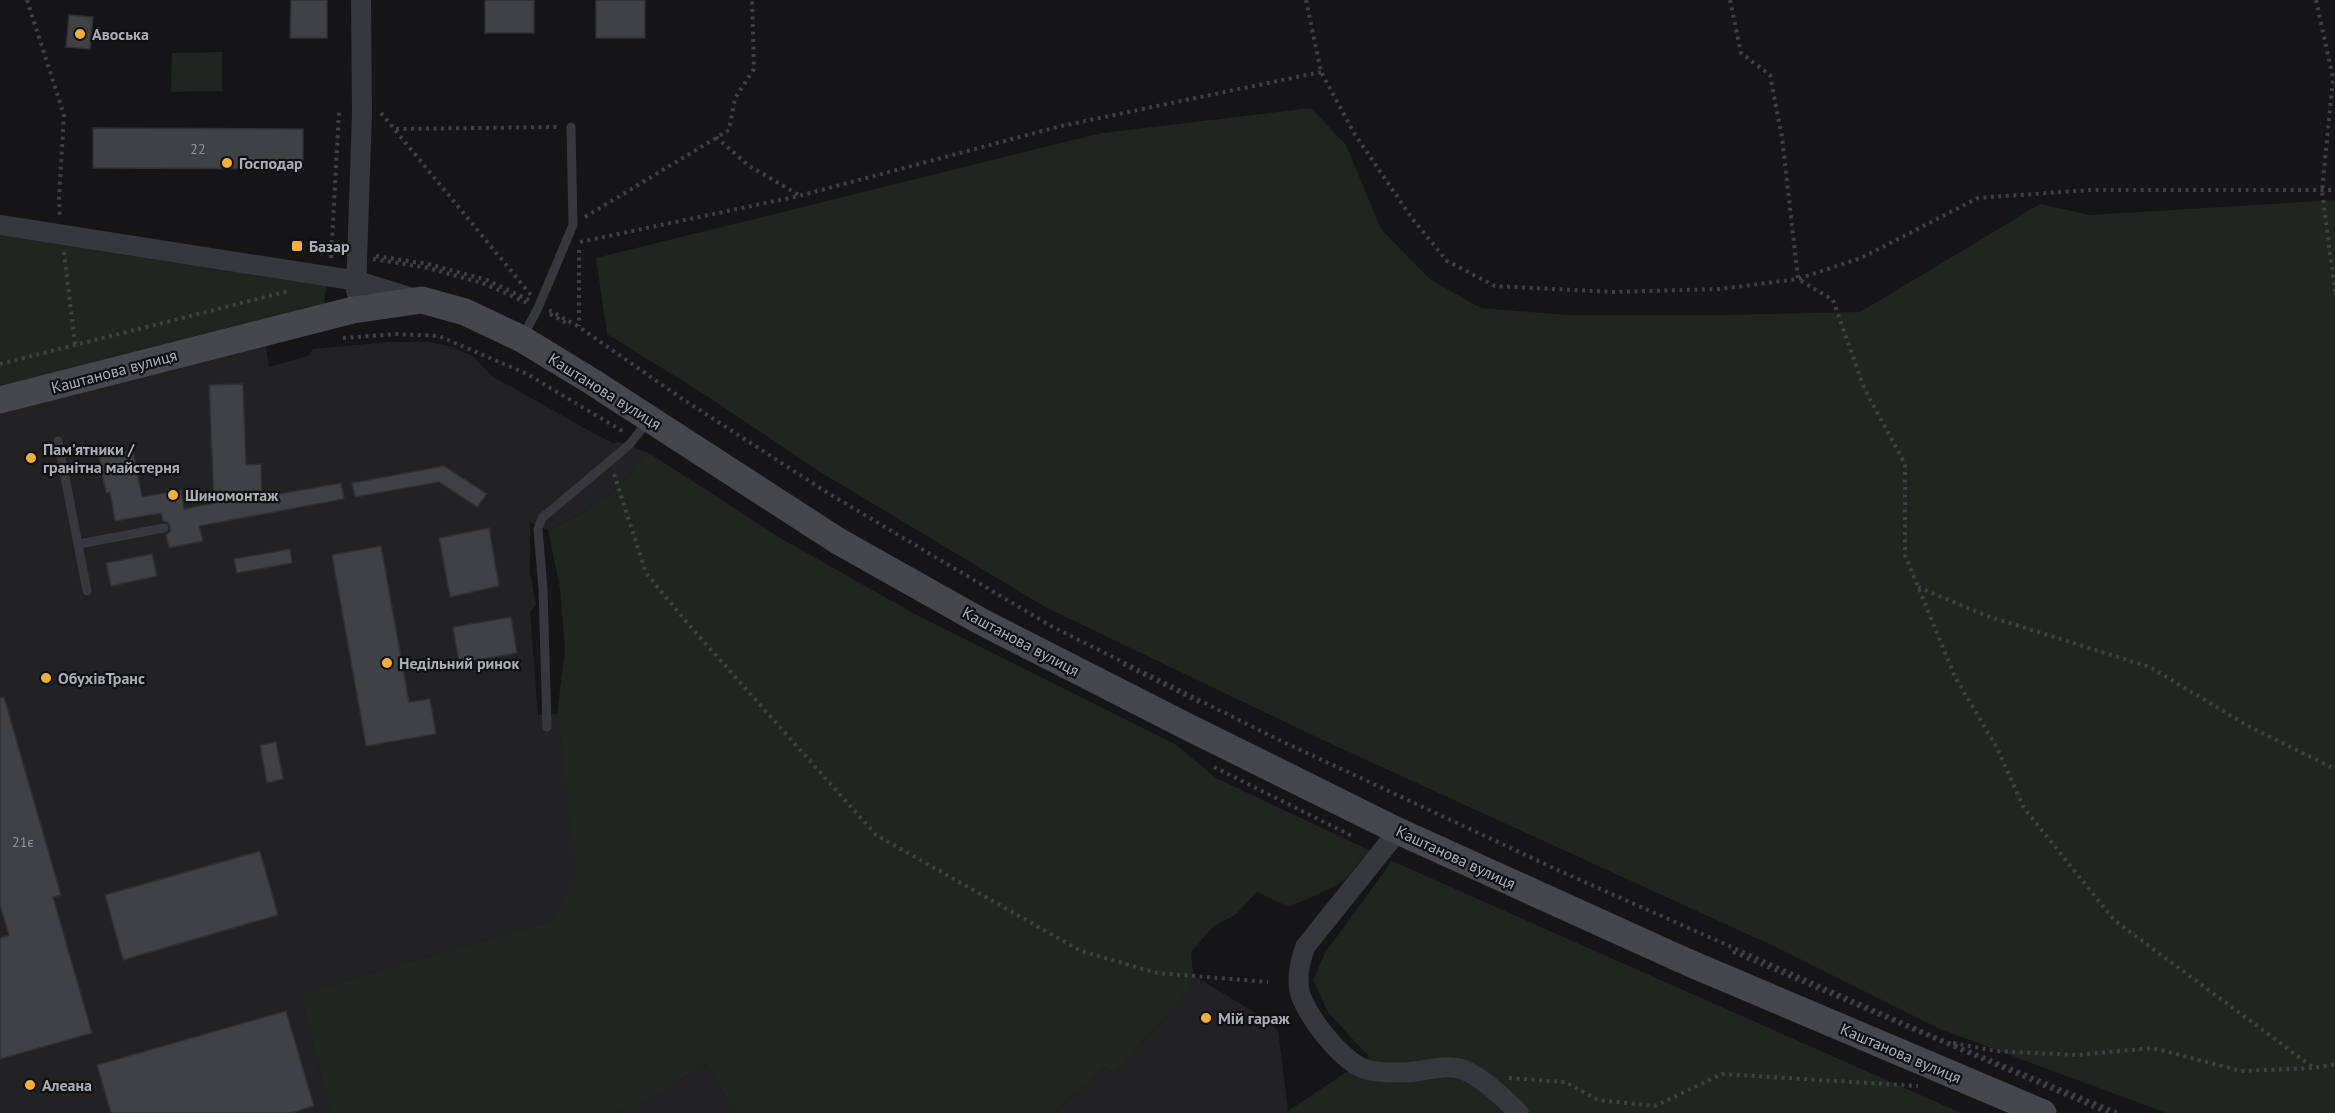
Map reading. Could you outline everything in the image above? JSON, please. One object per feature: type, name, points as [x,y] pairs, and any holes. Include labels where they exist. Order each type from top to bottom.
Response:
[{"type":"main road","name":"Каштанова вулиця","points":[[0,400],[353,310],[422,300],[465,312],[522,339],[642,429],[982,622],[1205,736],[1398,831],[1697,966],[2043,1113]]},
{"type":"street","points":[[353,310],[358,280],[362,0]]},
{"type":"street","points":[[0,225],[358,280],[422,300]]},
{"type":"street","points":[[1398,831],[1305,947],[1299,966],[1299,989],[1316,1025],[1344,1057],[1366,1070],[1411,1072],[1447,1067],[1463,1070],[1519,1113]]},
{"type":"lane","points":[[522,339],[573,225],[571,127]]},
{"type":"lane","points":[[547,726],[543,589],[538,529],[542,518],[610,461],[642,429]]},
{"type":"lane","points":[[58,441],[80,544],[87,591]]},
{"type":"lane","points":[[80,544],[164,528]]},
{"type":"path","points":[[27,0],[64,115],[59,199],[75,345]]},
{"type":"path","points":[[579,327],[579,242],[573,225],[729,130],[735,98],[753,69],[752,0]]},
{"type":"path","points":[[1306,0],[1321,72],[1354,133],[1411,217],[1448,261],[1495,286],[1613,292],[1720,289],[1798,279],[1861,258],[1978,198],[2090,190],[2335,190]]},
{"type":"path","points":[[1730,0],[1741,53],[1770,75],[1782,137],[1798,279]]},
{"type":"path","points":[[2316,0],[2333,78],[2322,191],[2335,292]]},
{"type":"path","points":[[579,242],[800,196],[1061,126],[1321,72]]},
{"type":"path","points":[[362,89],[538,306],[578,329],[679,399],[827,495],[1049,627],[1367,784],[1705,940],[2108,1113]]},
{"type":"path","points":[[328,276],[332,252],[339,112]]},
{"type":"path","points":[[395,129],[571,127]]},
{"type":"path","points":[[716,137],[749,166],[800,196]]},
{"type":"path","points":[[358,255],[428,264],[487,280],[579,327],[681,398],[828,493],[1051,626],[1275,738],[1685,928],[1944,1041],[2118,1113]]},
{"type":"path","points":[[1798,279],[1833,300],[1864,388],[1905,464],[1905,555],[1955,677],[1997,748],[2024,808],[2114,920],[2314,1068]]},
{"type":"path","points":[[0,364],[293,290]]},
{"type":"path","points":[[338,338],[396,334],[438,336],[527,374],[642,429]]},
{"type":"path","points":[[610,461],[646,573],[689,625],[876,835],[1081,951],[1156,973],[1268,982]]},
{"type":"path","points":[[1918,587],[1987,616],[2150,667],[2248,726],[2335,769]]},
{"type":"path","points":[[1944,1041],[1996,1051],[2077,1055],[2152,1048],[2241,1071],[2314,1068],[2335,1064]]},
{"type":"path","points":[[1475,1077],[1532,1078],[1565,1082],[1598,1100],[1655,1106],[1722,1074],[1929,1087]]},
{"type":"shaded area","points":[[222,52],[222,91],[171,92],[172,53]]},
{"type":"shaded area","points":[[1311,108],[1346,145],[1381,229],[1431,280],[1481,308],[1566,315],[1860,312],[2040,204],[2090,215],[2335,200],[2335,1113],[2166,1113],[1940,1029],[1782,950],[1325,741],[1045,607],[822,473],[707,396],[607,334],[596,258],[1102,133]]},
{"type":"shaded area","points":[[0,225],[328,276],[322,317],[0,400]]},
{"type":"shaded area","points":[[264,332],[269,367],[308,356],[313,349],[389,342],[429,342],[452,347],[473,356],[492,376],[586,429],[613,443],[620,442],[649,453],[614,491],[579,515],[548,530],[530,522],[530,572],[536,605],[530,612],[538,715],[557,714],[579,879],[549,921],[300,994],[331,1113],[0,1113],[0,400]]},
{"type":"shaded area","points":[[649,453],[782,539],[915,614],[1175,744],[1216,778],[1373,852],[1361,860],[1343,880],[1320,893],[1289,907],[1257,892],[1235,915],[1214,926],[1191,952],[1193,975],[1189,991],[1114,1073],[1105,1067],[1053,1113],[735,1113],[706,1064],[627,1113],[624,1108],[615,1113],[331,1113],[300,994],[549,921],[578,879],[557,714],[565,651],[560,589],[548,530],[579,515],[614,491]]},
{"type":"shaded area","points":[[1392,861],[1961,1113],[1285,1113],[1369,1057],[1328,1012],[1313,980],[1325,953]]},
{"type":"shaded area","points":[[1193,975],[1264,1018],[1278,1031],[1288,1110],[1285,1113],[1053,1113],[1105,1067],[1114,1073],[1189,991]]},
{"type":"shaded area","points":[[706,1064],[735,1113],[615,1113],[624,1108],[628,1112]]},
{"type":"building","points":[[291,0],[327,0],[327,38],[290,38]]},
{"type":"building","points":[[485,0],[534,0],[534,33],[485,33]]},
{"type":"building","points":[[596,0],[645,0],[645,38],[596,38]]},
{"type":"building","points":[[69,15],[93,17],[90,49],[66,47]]},
{"type":"building","points":[[93,128],[303,129],[303,169],[93,168]]},
{"type":"building","points":[[243,384],[246,465],[261,464],[262,497],[341,483],[344,499],[199,526],[203,541],[169,548],[166,535],[170,531],[170,526],[163,521],[161,513],[115,521],[110,492],[106,493],[99,457],[133,450],[142,497],[181,490],[184,509],[214,503],[209,385]]},
{"type":"building","points":[[444,466],[487,494],[477,507],[439,482],[355,497],[352,483]]},
{"type":"building","points":[[489,528],[499,586],[450,597],[439,538]]},
{"type":"building","points":[[381,546],[409,702],[430,699],[436,734],[366,746],[332,555]]},
{"type":"building","points":[[290,549],[292,563],[237,573],[234,559]]},
{"type":"building","points":[[152,554],[157,576],[111,586],[106,563]]},
{"type":"building","points":[[511,617],[517,653],[459,663],[453,627]]},
{"type":"building","points":[[4,697],[61,895],[53,897],[92,1033],[0,1059],[0,938],[9,935],[0,905],[0,698]]},
{"type":"building","points":[[276,742],[283,779],[267,783],[260,745]]},
{"type":"building","points":[[260,851],[278,915],[123,960],[105,895]]},
{"type":"building","points":[[286,1011],[314,1106],[291,1113],[111,1113],[97,1065]]},
{"type":"place","name":"Авоська","points":[[80,34]]},
{"type":"place","name":"Господар","points":[[227,163]]},
{"type":"place","name":"Базар","points":[[297,246]]},
{"type":"place","name":"Пам'ятники / гранітна майстерня","points":[[31,458]]},
{"type":"place","name":"Шиномонтаж","points":[[173,495]]},
{"type":"place","name":"Недільний ринок","points":[[387,663]]},
{"type":"place","name":"ОбухівТранс","points":[[46,678]]},
{"type":"place","name":"Мій гараж","points":[[1206,1018]]},
{"type":"place","name":"Алеана","points":[[30,1085]]}]
